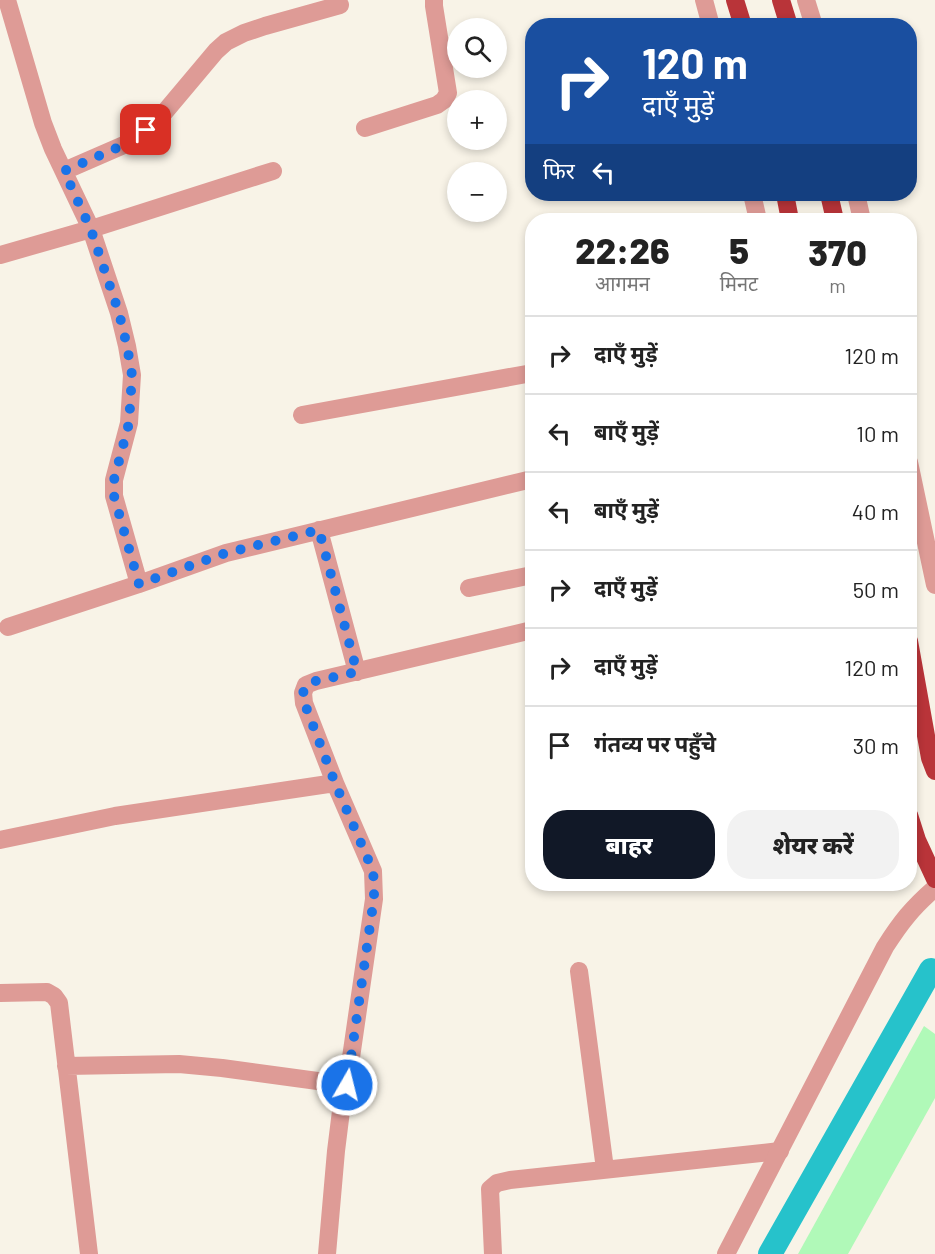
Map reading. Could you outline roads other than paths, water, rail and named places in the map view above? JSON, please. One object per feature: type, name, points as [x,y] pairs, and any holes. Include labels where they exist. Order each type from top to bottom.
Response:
[{"type":"highway","points":[[735,0],[741,18]]},
{"type":"highway","points":[[781,0],[787,18]]},
{"type":"highway","points":[[917,686],[928,749],[935,771]]},
{"type":"highway","points":[[917,843],[935,879]]},
{"type":"street","points":[[7,0],[43,123],[91,230],[119,313],[127,346],[132,375],[129,423],[114,480],[114,496],[139,584]]},
{"type":"street","points":[[365,128],[437,105],[448,93],[434,0]]},
{"type":"street","points":[[704,0],[709,18]]},
{"type":"street","points":[[806,0],[812,18]]},
{"type":"street","points":[[64,171],[133,141],[158,120],[226,42],[265,26],[340,5]]},
{"type":"street","points":[[0,255],[91,230],[273,171]]},
{"type":"street","points":[[302,415],[525,374]]},
{"type":"street","points":[[8,627],[226,553],[525,481]]},
{"type":"street","points":[[917,500],[935,585]]},
{"type":"street","points":[[319,530],[357,672]]},
{"type":"street","points":[[469,588],[525,576]]},
{"type":"street","points":[[327,1254],[338,1131],[347,1085],[374,898],[374,884],[373,871],[335,783],[304,702],[303,693],[306,685],[316,681],[525,632]]},
{"type":"street","points":[[0,840],[115,816],[335,783]]},
{"type":"street","points":[[726,1254],[885,947],[900,924],[935,888]]},
{"type":"street","points":[[579,971],[605,1169]]},
{"type":"street","points":[[0,993],[47,992],[59,1003],[89,1254]]},
{"type":"street","points":[[66,1066],[179,1064],[347,1085]]},
{"type":"street","points":[[493,1254],[490,1189],[497,1183],[780,1151]]},
{"type":"waterway","points":[[770,1254],[931,970]]}]
